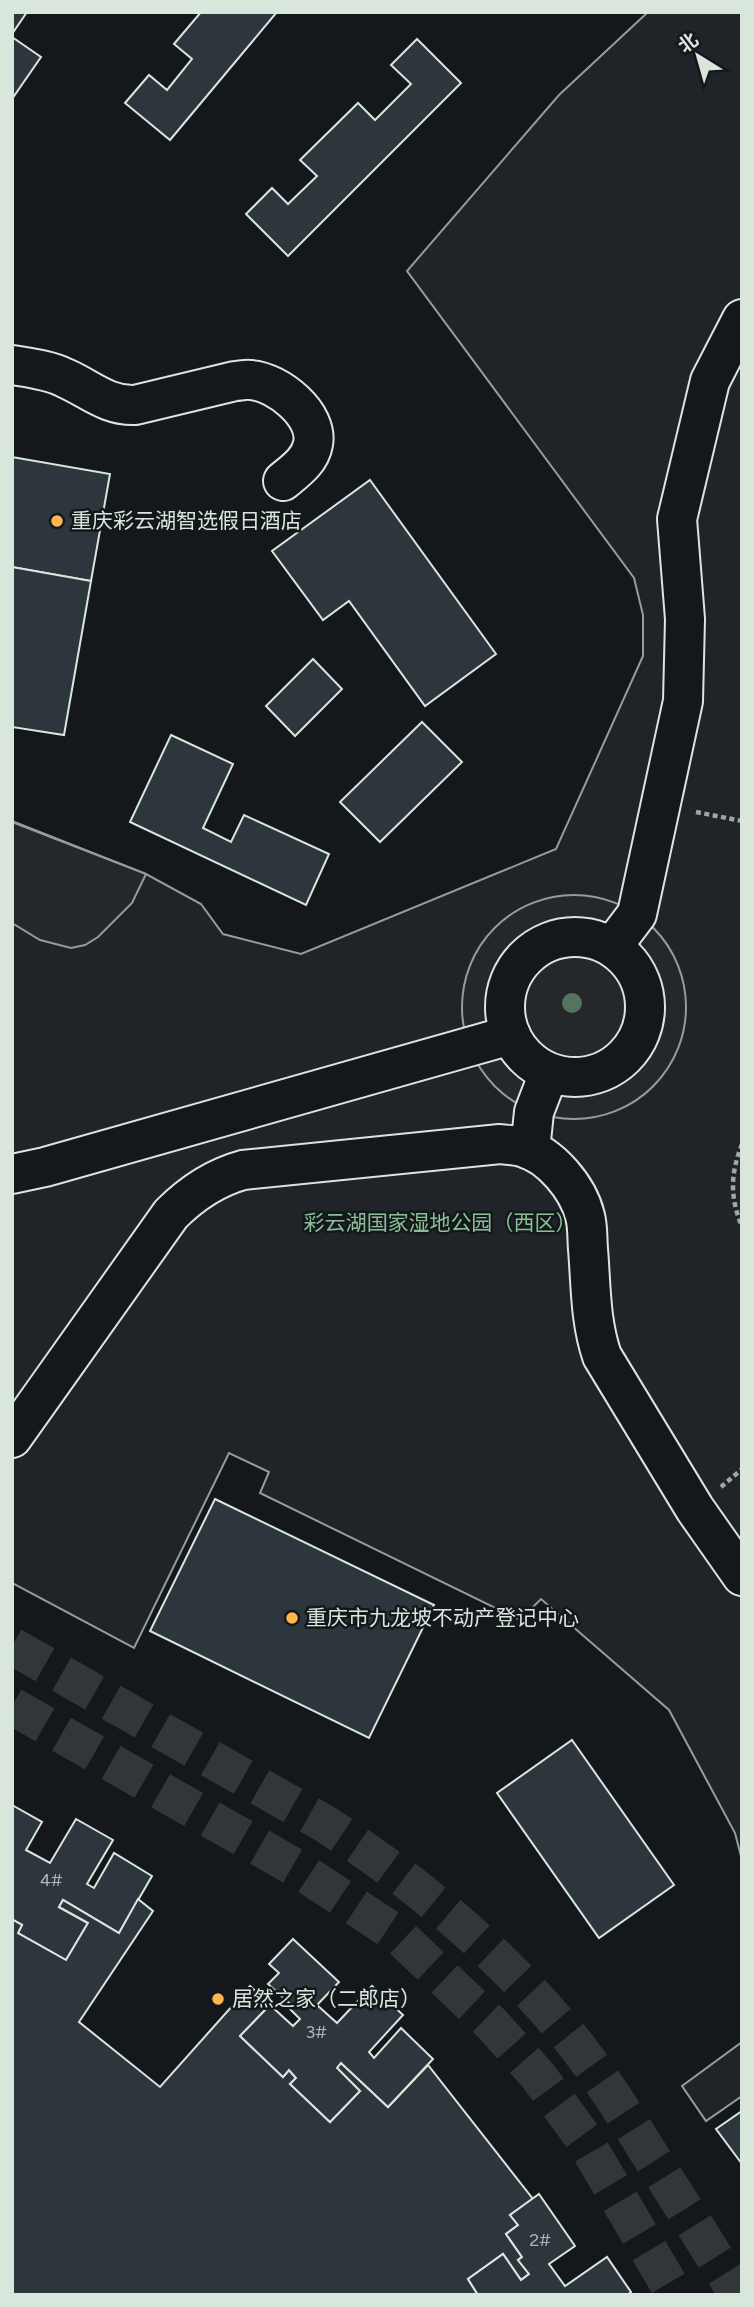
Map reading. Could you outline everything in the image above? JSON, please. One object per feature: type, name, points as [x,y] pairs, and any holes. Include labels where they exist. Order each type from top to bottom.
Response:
[{"type":"lane","points":[[612,947],[637,915],[683,701],[685,619],[677,519],[710,381],[742,319]]},
{"type":"lane","points":[[12,365],[53,373],[122,406],[235,381],[251,380],[266,384],[296,405],[308,419],[314,433],[313,447],[304,462],[283,481]]},
{"type":"lane","points":[[568,937],[591,938],[612,947],[629,961],[641,980],[646,1003],[643,1025],[634,1047],[617,1064],[596,1074],[572,1078],[549,1073],[529,1060],[511,1034],[506,1020],[505,996],[513,974],[527,956],[546,943],[568,937]]},
{"type":"lane","points":[[12,1174],[470,1048],[511,1034]]},
{"type":"lane","points":[[530,1150],[534,1112],[549,1073]]},
{"type":"lane","points":[[12,1438],[171,1214],[204,1186],[243,1170],[500,1144],[521,1146],[552,1165],[581,1203],[586,1219],[596,1338],[603,1356],[695,1508],[742,1576]]},
{"type":"path","points":[[661,806],[742,821]]},
{"type":"path","points":[[742,1144],[731,1183],[736,1212],[742,1227]]},
{"type":"green space","name":"彩云湖国家湿地公园（西区）","points":[[648,12],[742,12],[742,1860],[735,1833],[669,1710],[541,1599],[520,1620],[260,1493],[269,1472],[229,1453],[134,1648],[12,1583],[12,821],[146,874],[201,904],[223,934],[301,954],[556,849],[643,656],[643,615],[634,578],[407,271],[559,95]]},
{"type":"green space","points":[[742,2042],[742,2096],[706,2121],[682,2086]]},
{"type":"shaded area","points":[[12,822],[146,874],[132,903],[98,937],[85,945],[71,948],[40,940],[12,923]]},
{"type":"shaded area","points":[[574,895],[596,897],[627,908],[653,928],[673,954],[684,985],[684,1029],[673,1060],[653,1086],[627,1106],[596,1117],[574,1119],[552,1117],[521,1106],[495,1086],[475,1060],[464,1029],[462,1007],[464,985],[475,954],[495,928],[521,908],[552,897]]},
{"type":"building","points":[[12,12],[27,12],[12,34]]},
{"type":"building","points":[[201,12],[277,12],[170,140],[125,103],[149,75],[167,90],[192,59],[174,44]]},
{"type":"building","points":[[12,37],[41,57],[12,99]]},
{"type":"building","points":[[417,39],[461,83],[288,256],[246,214],[272,188],[288,204],[317,176],[300,160],[358,103],[375,120],[411,84],[391,65]]},
{"type":"building","name":"重庆彩云湖智选假日酒店","points":[[12,457],[110,474],[91,581],[12,567]]},
{"type":"building","points":[[370,480],[496,654],[425,706],[349,601],[323,620],[272,551]]},
{"type":"building","points":[[12,567],[91,581],[64,735],[12,727]]},
{"type":"building","points":[[313,659],[342,689],[295,736],[266,706]]},
{"type":"building","points":[[422,722],[462,762],[380,842],[340,802]]},
{"type":"building","points":[[171,735],[233,764],[203,828],[231,842],[244,815],[329,854],[306,905],[130,822]]},
{"type":"building","name":"重庆市九龙坡不动产登记中心","points":[[215,1499],[434,1605],[369,1738],[150,1631]]},
{"type":"building","points":[[572,1740],[674,1885],[599,1938],[497,1793]]},
{"type":"building","points":[[12,1805],[42,1822],[26,1850],[50,1863],[76,1819],[113,1840],[87,1884],[94,1888],[114,1853],[152,1876],[119,1933],[63,1900],[59,1907],[88,1923],[66,1960],[18,1933],[22,1925],[13,1920],[12,1922]]},
{"type":"building","points":[[138,1899],[153,1911],[79,2022],[160,2087],[250,1986],[270,2005],[240,2036],[283,2077],[289,2070],[296,2078],[290,2084],[330,2122],[360,2091],[337,2068],[341,2063],[388,2107],[428,2065],[533,2199],[510,2215],[518,2225],[506,2234],[522,2257],[518,2260],[529,2274],[521,2280],[503,2254],[468,2279],[478,2295],[12,2295],[12,1922],[13,1920],[22,1925],[18,1933],[66,1960],[88,1923],[59,1907],[63,1900],[119,1933]]},
{"type":"building","points":[[293,1939],[339,1982],[317,2005],[337,2023],[372,1986],[403,2015],[369,2052],[374,2058],[401,2028],[433,2059],[388,2107],[341,2063],[337,2068],[360,2091],[330,2122],[290,2084],[296,2078],[289,2070],[283,2077],[240,2036],[270,2005],[293,2026],[300,2019],[287,2006],[289,2003],[268,1984],[279,1973],[269,1964]]},
{"type":"building","points":[[742,2111],[742,2164],[716,2129]]},
{"type":"building","points":[[539,2194],[575,2246],[549,2264],[565,2286],[607,2257],[631,2292],[627,2295],[478,2295],[468,2279],[503,2254],[521,2280],[529,2274],[518,2260],[522,2257],[506,2234],[518,2225],[510,2215]]},
{"type":"tunnel","points":[[12,1646],[322,1822],[358,1845],[426,1896],[490,1951],[549,2012],[586,2058],[624,2113],[738,2295]]},
{"type":"tunnel","points":[[12,1706],[298,1869],[398,1935],[492,2024],[539,2077],[582,2136],[675,2295]]},
{"type":"place","name":"重庆彩云湖智选假日酒店","points":[[57,521]]},
{"type":"place","name":"重庆市九龙坡不动产登记中心","points":[[292,1618]]},
{"type":"place","name":"居然之家（二郎店）","points":[[218,1999]]}]
